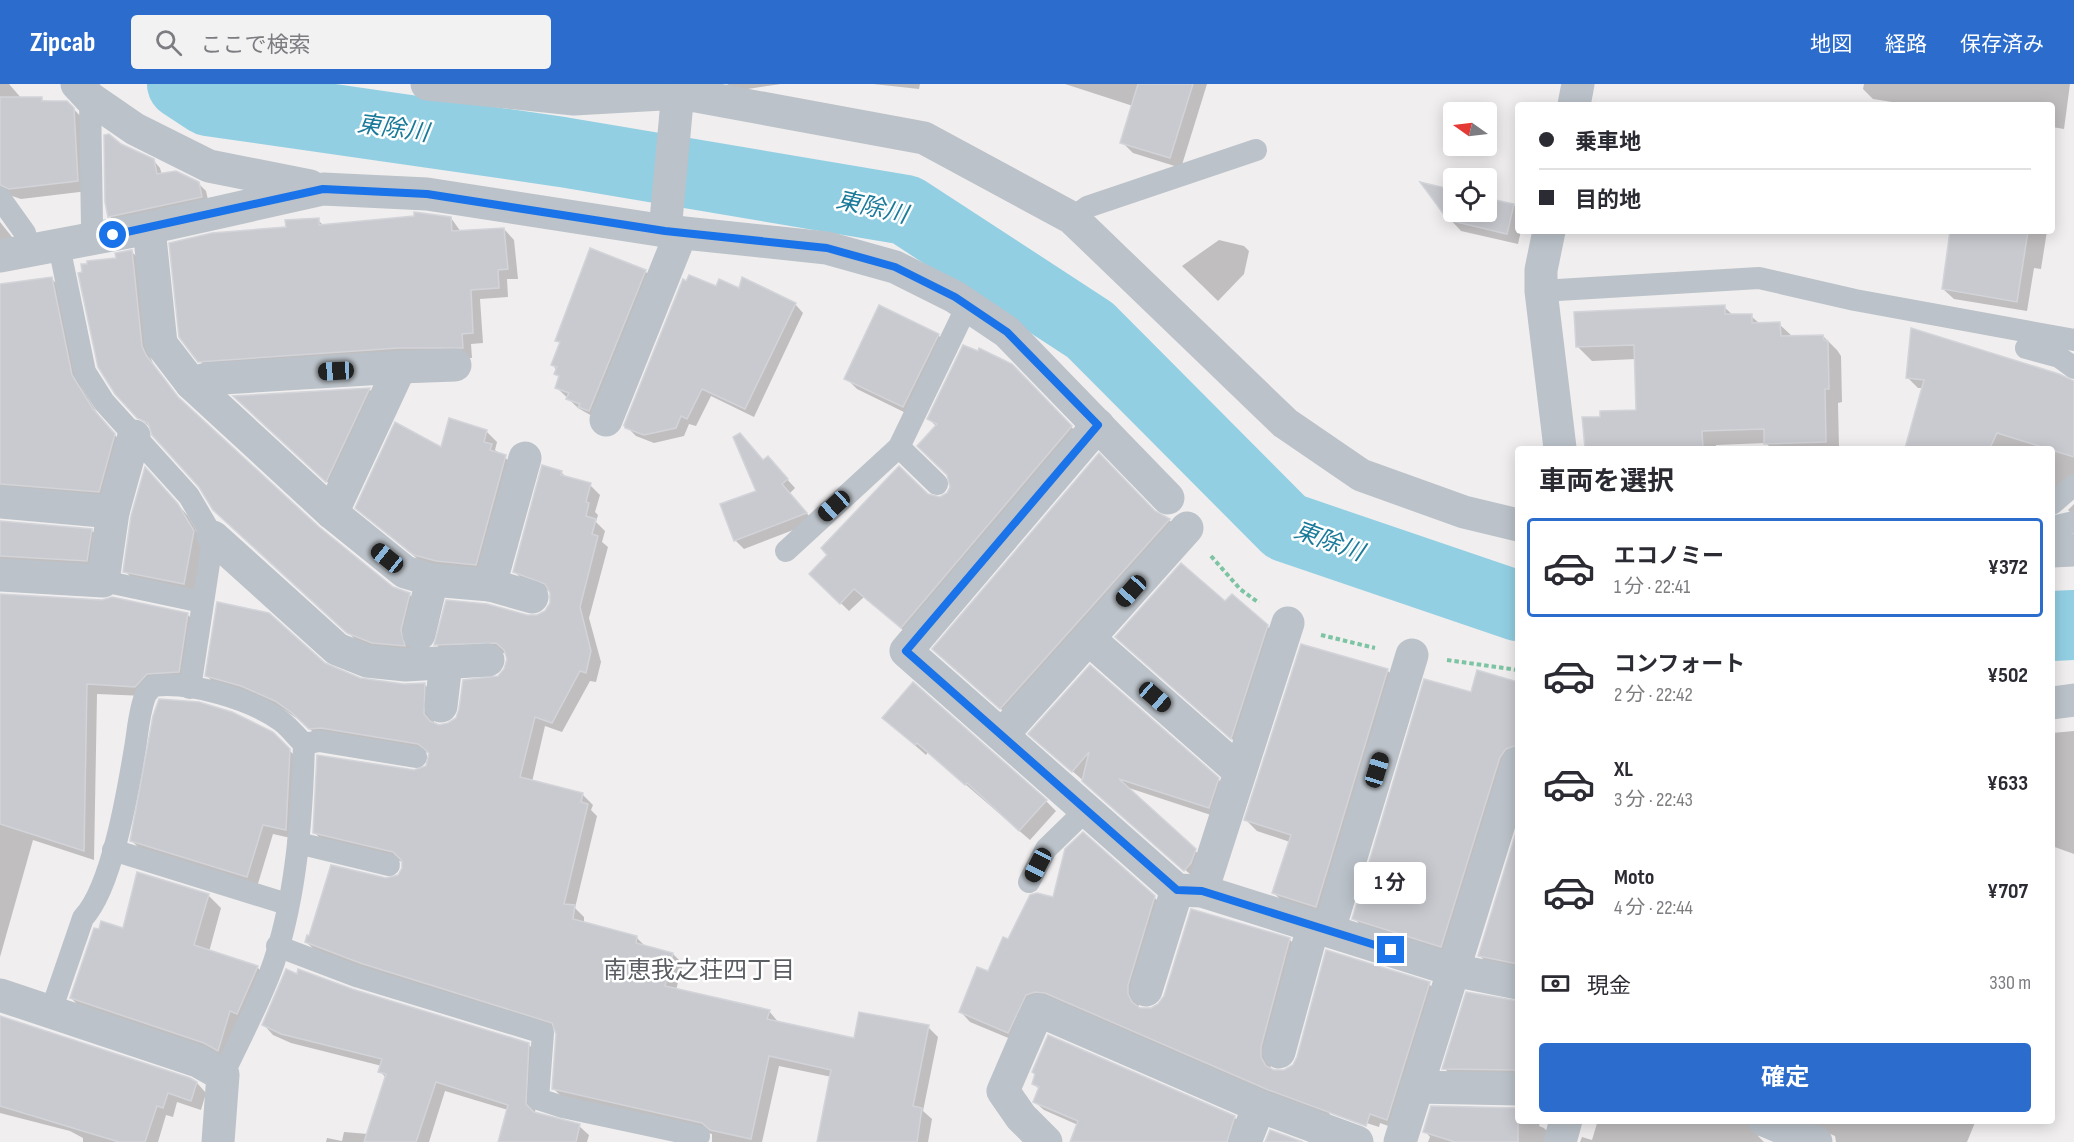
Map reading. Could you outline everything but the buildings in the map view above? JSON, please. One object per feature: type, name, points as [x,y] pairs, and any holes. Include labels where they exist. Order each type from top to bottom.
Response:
[{"type":"street","points":[[427,84],[574,99],[680,93],[924,138],[1072,218],[1285,423],[1360,475],[1464,512],[1515,524]]},
{"type":"street","points":[[1575,102],[1578,84]]},
{"type":"street","points":[[84,91],[135,129],[208,166],[323,189],[427,194],[673,232],[827,248],[895,267],[967,306],[1007,332],[1168,498]]},
{"type":"street","points":[[606,420],[673,232],[680,93]]},
{"type":"street","points":[[29,251],[149,228],[323,189]]},
{"type":"street","points":[[149,228],[161,344],[192,383],[332,513],[405,572],[432,580],[490,585],[532,597]]},
{"type":"street","points":[[1548,234],[1541,270],[1541,291],[1560,446]]},
{"type":"street","points":[[192,383],[207,379],[455,365]]},
{"type":"street","points":[[332,513],[400,367]]},
{"type":"street","points":[[1098,425],[906,651],[1003,734],[1086,810],[1189,890],[1321,928],[1453,970],[1515,982]]},
{"type":"street","points":[[0,575],[103,581],[113,512],[134,436]]},
{"type":"street","points":[[490,585],[525,458]]},
{"type":"street","points":[[0,502],[113,512]]},
{"type":"street","points":[[1003,734],[1187,528]]},
{"type":"street","points":[[213,537],[337,649],[367,661],[406,665],[488,660]]},
{"type":"street","points":[[419,634],[432,580]]},
{"type":"street","points":[[1146,990],[1238,770],[1288,623]]},
{"type":"street","points":[[1089,639],[1238,770]]},
{"type":"street","points":[[1279,1052],[1412,655]]},
{"type":"street","points":[[441,706],[446,663]]},
{"type":"street","points":[[2055,703],[2074,700]]},
{"type":"street","points":[[1400,1142],[1453,970],[1510,815],[1515,782]]},
{"type":"street","points":[[0,995],[198,1061],[223,1075],[218,1142]]},
{"type":"street","points":[[1046,1142],[1021,1117],[1003,1091],[1038,1010],[1259,1106],[1357,1142]]},
{"type":"street","points":[[1416,1087],[1515,1089]]},
{"type":"street","points":[[1245,1142],[1259,1106]]},
{"type":"street","points":[[1560,1142],[1565,1124]]},
{"type":"street","points":[[1775,1124],[1816,1142]]},
{"type":"lane","points":[[84,91],[95,239]]},
{"type":"lane","points":[[1072,218],[1087,207],[1256,150]]},
{"type":"lane","points":[[0,198],[25,233],[29,251],[85,372],[104,402],[189,496],[213,537],[190,688]]},
{"type":"lane","points":[[1541,291],[1759,278],[1855,300],[2074,340]]},
{"type":"lane","points":[[786,551],[899,447],[967,306]]},
{"type":"lane","points":[[2026,348],[2059,357],[2074,368]]},
{"type":"lane","points":[[899,447],[937,484]]},
{"type":"lane","points":[[2055,501],[2074,485]]},
{"type":"lane","points":[[2057,544],[2074,522]]},
{"type":"lane","points":[[103,581],[202,602]]},
{"type":"lane","points":[[51,1011],[83,918],[93,908],[113,850],[129,784],[146,694],[153,686],[190,688],[251,704],[282,722],[304,744],[302,814],[287,904],[274,962],[223,1075]]},
{"type":"lane","points":[[304,744],[319,741],[416,758]]},
{"type":"lane","points":[[1029,882],[1046,849],[1086,810]]},
{"type":"lane","points":[[298,843],[389,865]]},
{"type":"lane","points":[[113,850],[287,904]]},
{"type":"lane","points":[[278,946],[356,976],[543,1033],[538,1099],[671,1136],[699,1136]]},
{"type":"waterway","name":"東除川","points":[[182,84],[208,101],[562,152],[906,210],[1090,330],[1286,527],[1515,605]]},
{"type":"waterway","name":"東除川","points":[[2055,626],[2074,625]]},
{"type":"district","name":"南恵我之荘四丁目","points":[[699,970]]},
{"type":"route","points":[[113,235],[323,189],[427,194],[665,231],[827,248],[895,267],[955,297],[1007,332],[1098,425],[906,651],[1003,734],[1177,890],[1202,891],[1391,950]]}]
